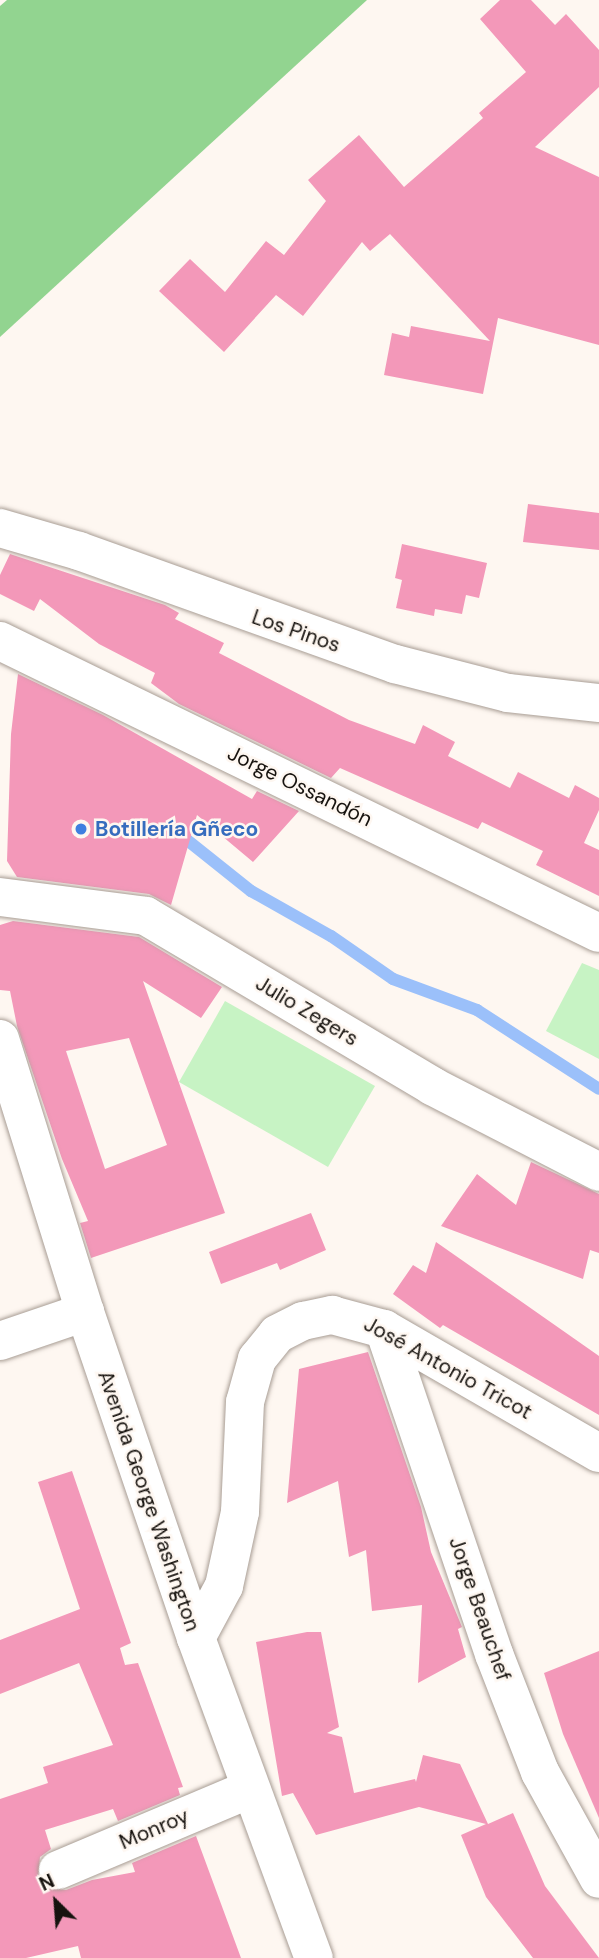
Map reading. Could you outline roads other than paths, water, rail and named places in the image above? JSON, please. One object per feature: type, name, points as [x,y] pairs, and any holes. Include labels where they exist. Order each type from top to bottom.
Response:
[{"type":"street","name":"Los Pinos","points":[[0,528],[79,551],[395,664],[508,693],[599,703]]},
{"type":"street","name":"Jorge Ossandón","points":[[0,641],[599,933]]},
{"type":"street","name":"Julio Zegers","points":[[0,897],[146,916],[432,1086],[599,1172]]},
{"type":"street","name":"Avenida George Washington","points":[[0,1039],[85,1312],[195,1638],[314,1958]]},
{"type":"street","points":[[0,1340],[85,1312]]},
{"type":"street","name":"José Antonio Tricot","points":[[195,1638],[224,1586],[237,1525],[245,1402],[257,1359],[277,1334],[303,1321],[332,1315],[384,1328],[599,1453]]},
{"type":"street","name":"Jorge Beauchef","points":[[384,1328],[509,1693],[540,1772],[599,1879]]},
{"type":"street","name":"Monroy","points":[[58,1870],[250,1789]]},
{"type":"waterway","points":[[177,832],[251,891],[331,936],[393,979],[477,1010],[599,1089]]},
{"type":"place","name":"Botillería Gñeco","points":[[81,829]]}]
